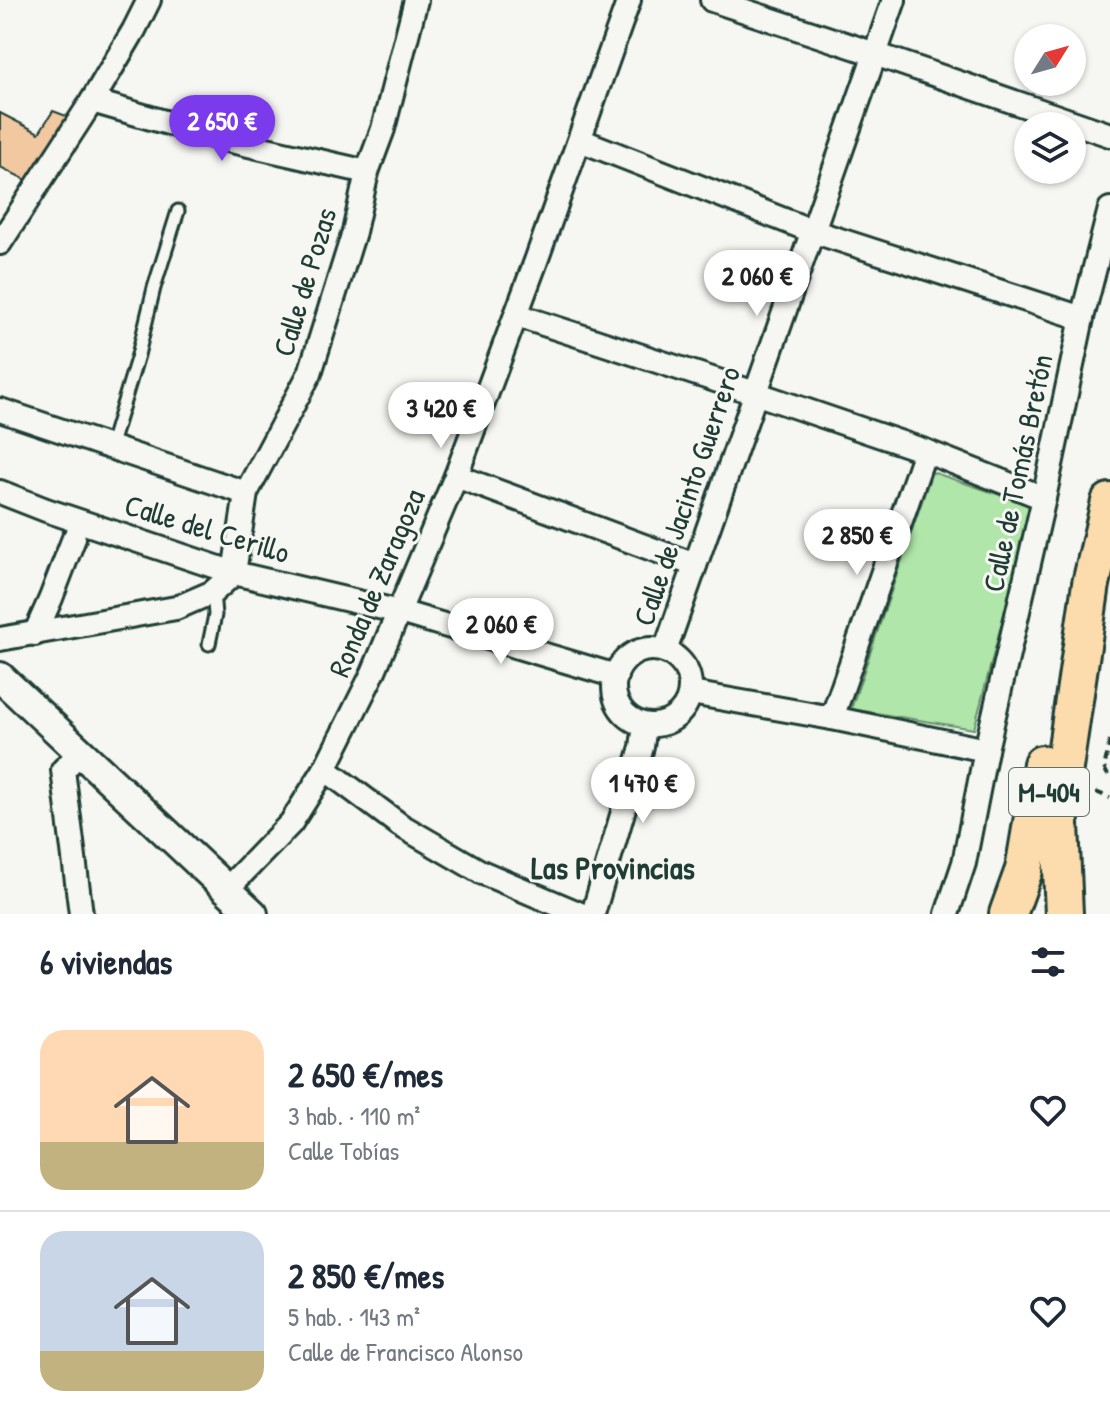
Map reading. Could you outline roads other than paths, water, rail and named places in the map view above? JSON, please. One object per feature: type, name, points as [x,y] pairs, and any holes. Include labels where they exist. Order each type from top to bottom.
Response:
[{"type":"main road","name":"M-404","points":[[1042,914],[1047,804],[1065,670],[1091,584],[1110,502]]},
{"type":"main road","name":"M-404","points":[[1064,914],[1059,802],[1091,584]]},
{"type":"main road","points":[[1008,914],[1024,870],[1045,751],[1065,670]]},
{"type":"street","points":[[0,243],[8,218],[92,101],[149,0]]},
{"type":"street","name":"Calle de Pozas","points":[[234,573],[246,493],[310,373],[354,232],[367,172],[383,129],[416,0]]},
{"type":"street","name":"Ronda de Zaragoza","points":[[226,890],[291,823],[325,769],[373,673],[456,476],[629,0]]},
{"type":"street","points":[[712,0],[1110,135]]},
{"type":"street","name":"Calle de Jacinto Guerrero","points":[[665,651],[894,0]]},
{"type":"street","points":[[92,101],[227,140],[367,172]]},
{"type":"street","points":[[580,140],[812,231],[1082,318]]},
{"type":"street","name":"Calle de Tomás Bretón","points":[[947,914],[964,863],[986,750],[1082,318],[1110,209]]},
{"type":"street","points":[[516,315],[925,451],[1044,498]]},
{"type":"street","points":[[0,410],[246,493]]},
{"type":"street","points":[[832,718],[925,451]]},
{"type":"street","points":[[456,476],[695,565]]},
{"type":"street","name":"Calle del Cerillo","points":[[0,492],[234,573],[400,612],[616,676]]},
{"type":"street","points":[[35,634],[74,538]]},
{"type":"street","points":[[0,639],[176,608],[213,592],[234,573]]},
{"type":"street","points":[[640,651],[665,651],[677,657],[685,667],[691,693],[687,705],[670,722],[658,726],[633,721],[623,713],[614,689],[621,665],[640,651]]},
{"type":"street","points":[[0,677],[253,914]]},
{"type":"street","points":[[691,693],[986,750]]},
{"type":"street","points":[[593,914],[642,747],[645,725]]},
{"type":"street","points":[[80,753],[63,770],[81,914]]},
{"type":"street","points":[[325,769],[400,825],[481,872],[580,914]]},
{"type":"lane","points":[[110,448],[178,211]]},
{"type":"lane","points":[[209,644],[215,615],[213,592]]},
{"type":"district","name":"Las Provincias","points":[[613,868]]}]
